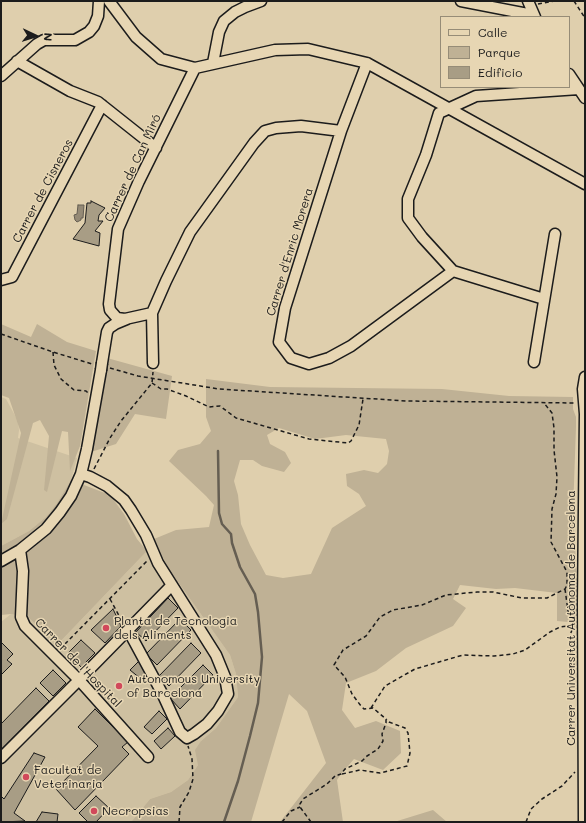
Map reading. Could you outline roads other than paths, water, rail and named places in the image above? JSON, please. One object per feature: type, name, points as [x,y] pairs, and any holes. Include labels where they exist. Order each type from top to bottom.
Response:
[{"type":"street","points":[[1,76],[37,44],[44,40],[75,40],[89,32],[94,26],[98,16],[99,1]]},
{"type":"street","points":[[109,1],[136,37],[161,59],[195,68],[274,50],[308,49],[367,63],[585,184]]},
{"type":"street","points":[[213,63],[219,32],[224,21],[235,12],[261,1]]},
{"type":"street","points":[[461,1],[532,10]]},
{"type":"street","points":[[18,61],[70,91],[98,102],[156,148]]},
{"type":"street","name":"Carrer d'Enric Morera","points":[[367,63],[341,131],[285,308],[279,342],[291,358],[309,364],[334,355],[351,346],[453,271]]},
{"type":"street","name":"Carrer de Can Miró","points":[[127,319],[120,319],[114,316],[110,310],[109,304],[118,229],[195,68]]},
{"type":"street","points":[[570,76],[585,98]]},
{"type":"street","points":[[544,299],[453,271],[422,237],[408,218],[408,198],[426,155],[439,113],[476,96],[578,89]]},
{"type":"street","name":"Carrer de Cisneros","points":[[1,280],[12,277],[102,105]]},
{"type":"street","points":[[153,363],[152,313],[190,232],[254,143],[265,131],[276,128],[301,126],[341,131]]},
{"type":"street","points":[[534,362],[555,234]]},
{"type":"street","points":[[1,561],[20,550],[46,529],[60,512],[84,475],[93,397],[109,328],[127,319],[152,313]]},
{"type":"street","name":"Carrer Universitat Autònoma de Barcelona","points":[[584,822],[583,603],[585,414],[582,389],[585,377]]},
{"type":"street","points":[[84,475],[107,486],[124,500],[131,510],[155,553],[158,563],[216,656],[225,677],[228,694],[218,711],[207,724],[187,738],[180,732],[162,693],[128,630]]},
{"type":"street","name":"Carrer de l'Hospital","points":[[20,550],[23,571],[21,608],[23,622],[28,630],[80,680],[148,757]]},
{"type":"street","points":[[1,758],[80,680],[172,585]]},
{"type":"waterway","points":[[218,451],[219,513],[222,524],[231,534],[232,543],[240,567],[255,594],[262,657],[258,703],[238,781],[224,822]]},
{"type":"place","name":"Planta de Tecnologia dels Aliments","points":[[106,628]]},
{"type":"place","name":"Autonomous University of Barcelona","points":[[119,686]]},
{"type":"place","name":"Facultat de Veterinaria","points":[[26,777]]},
{"type":"place","name":"Necropsias","points":[[94,811]]}]
